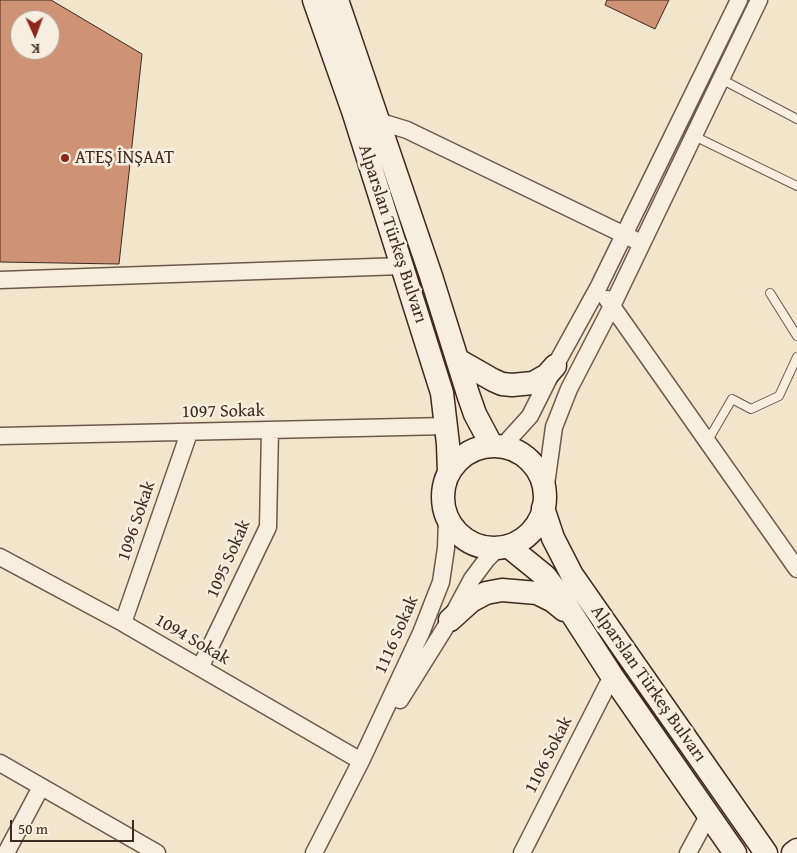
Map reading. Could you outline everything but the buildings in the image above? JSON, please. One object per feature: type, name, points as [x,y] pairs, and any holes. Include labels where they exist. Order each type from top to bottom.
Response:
[{"type":"main road","name":"Alparslan Türkeş Bulvarı","points":[[314,0],[353,111],[442,392],[447,426],[448,473],[442,496],[448,519],[456,532],[468,542],[483,547],[503,547],[545,576],[735,853]]},
{"type":"main road","name":"Alparslan Türkeş Bulvarı","points":[[337,0],[476,414],[497,447],[518,452],[531,462],[540,476],[553,538],[572,575],[766,853]]},
{"type":"main road","points":[[458,360],[493,380],[512,385],[533,383],[547,375],[555,366]]},
{"type":"main road","points":[[448,473],[456,462],[467,454],[479,448],[497,447]]},
{"type":"main road","points":[[503,547],[520,541],[531,532],[539,521],[544,500]]},
{"type":"main road","points":[[450,620],[471,600],[502,590],[537,593],[554,601],[578,623]]},
{"type":"main road","points":[[793,853],[797,850]]},
{"type":"street","points":[[497,447],[530,416],[625,235],[739,0]]},
{"type":"street","points":[[544,500],[554,427],[569,389],[612,306],[760,0]]},
{"type":"street","points":[[378,120],[407,130],[642,243]]},
{"type":"street","points":[[0,280],[402,266]]},
{"type":"street","points":[[599,286],[797,569]]},
{"type":"street","name":"1097 Sokak","points":[[0,436],[447,426]]},
{"type":"street","name":"1095 Sokak","points":[[200,668],[268,527],[270,430]]},
{"type":"street","name":"1096 Sokak","points":[[124,623],[189,433]]},
{"type":"street","name":"1116 Sokak","points":[[314,853],[361,761],[421,632],[441,582],[448,519]]},
{"type":"street","name":"1116 Sokak","points":[[361,761],[450,620],[472,579],[487,558],[503,547]]},
{"type":"street","name":"1094 Sokak","points":[[0,557],[124,623],[361,761]]},
{"type":"street","name":"1106 Sokak","points":[[522,853],[612,676]]},
{"type":"street","points":[[0,763],[157,853]]},
{"type":"street","points":[[6,853],[41,787]]},
{"type":"street","points":[[688,853],[708,816]]},
{"type":"lane","points":[[721,80],[797,119]]},
{"type":"lane","points":[[694,136],[797,186]]},
{"type":"lane","points":[[770,293],[797,336]]},
{"type":"lane","points":[[708,442],[732,399],[752,409],[779,396],[797,357]]},
{"type":"place","name":"ATEŞ İNŞAAT","points":[[65,158]]}]
